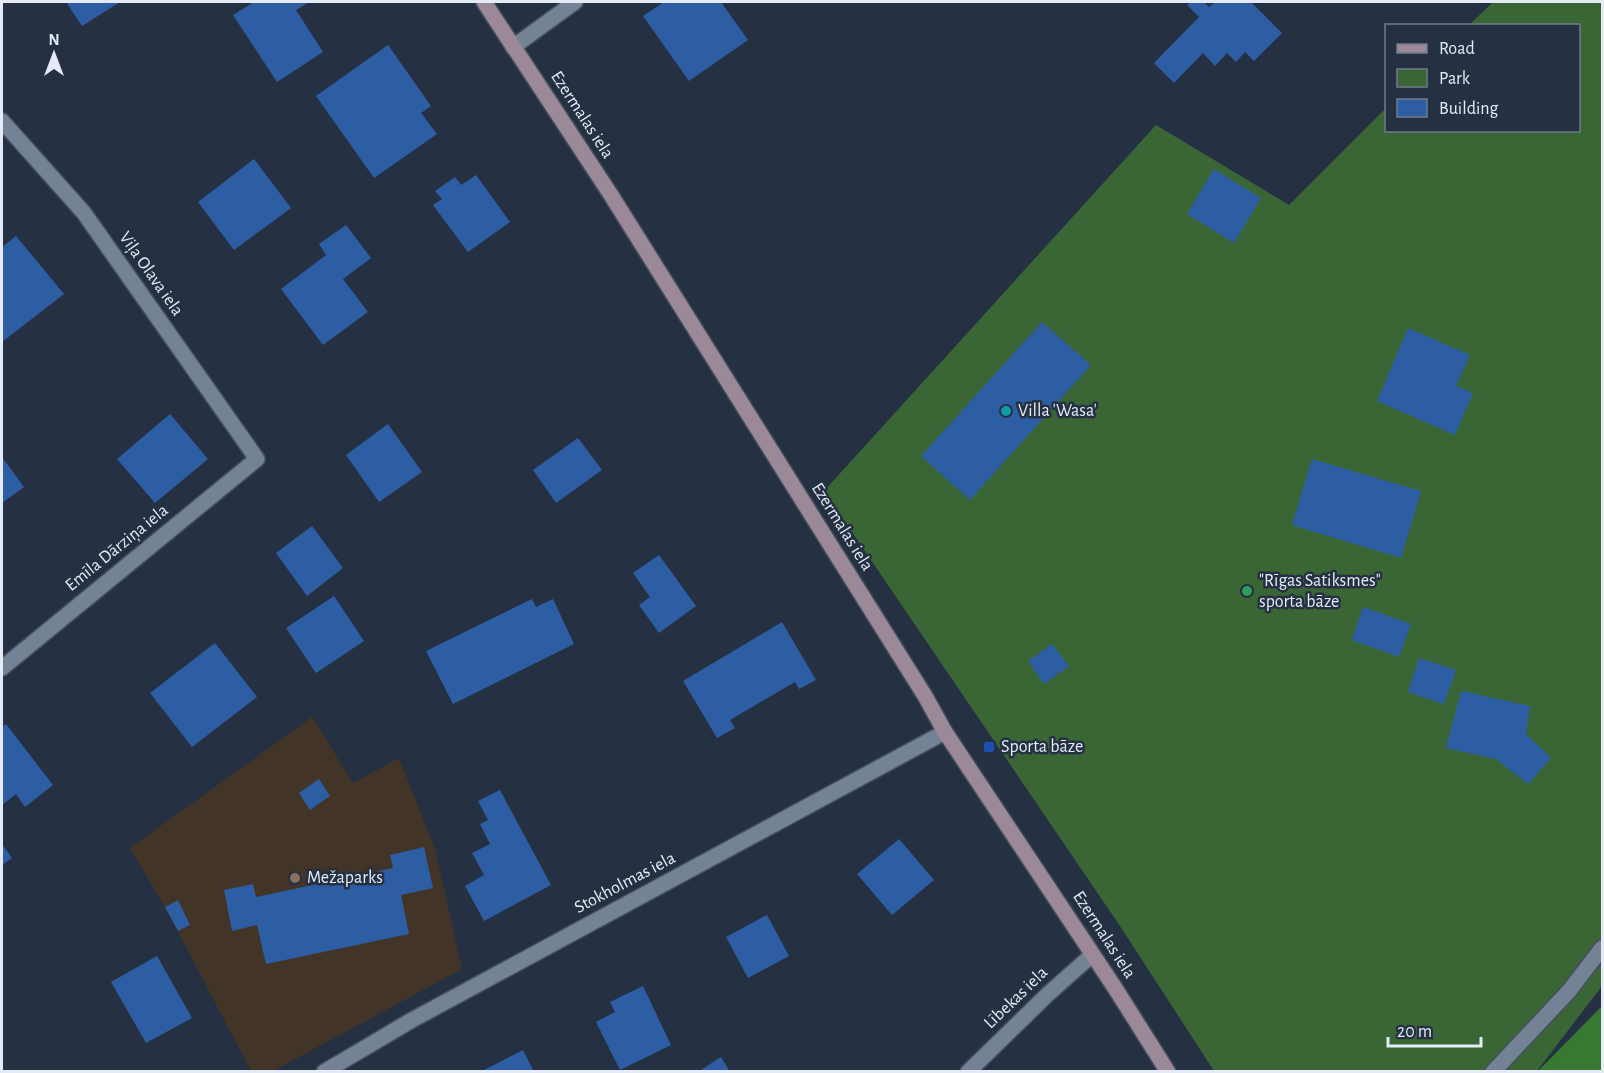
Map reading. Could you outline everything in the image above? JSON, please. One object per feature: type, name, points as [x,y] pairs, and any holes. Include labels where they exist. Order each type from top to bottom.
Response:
[{"type":"street","name":"Ezermalas iela","points":[[484,2],[623,214],[925,696],[945,732],[1168,1071]]},
{"type":"street","points":[[513,47],[575,2]]},
{"type":"street","name":"Viļa Olava iela","points":[[2,121],[84,213],[257,459]]},
{"type":"street","name":"Emīla Dārziņa iela","points":[[2,668],[257,459]]},
{"type":"street","name":"Stokholmas iela","points":[[324,1071],[412,1020],[945,732]]},
{"type":"street","points":[[1493,1071],[1569,991],[1602,948]]},
{"type":"street","name":"Lībekas iela","points":[[968,1071],[1092,955]]},
{"type":"shaded area","name":"Mežaparks","points":[[312,717],[353,783],[399,758],[435,849],[462,969],[273,1071],[251,1071],[165,907],[130,848]]},
{"type":"green space","name":"\"Rīgas Satiksmes\" sporta bāze","points":[[1493,2],[1602,2],[1602,986],[1537,1071],[1214,1071],[1120,926],[824,491],[1156,125],[1289,205],[1385,109],[1385,132],[1580,132],[1580,24],[1470,24]]},
{"type":"green space","points":[[1602,1006],[1602,1071],[1538,1071]]},
{"type":"building","points":[[66,2],[120,2],[82,26]]},
{"type":"building","points":[[254,2],[309,2],[296,10],[323,52],[277,82],[233,15]]},
{"type":"building","points":[[664,2],[721,2],[748,40],[689,81],[643,16]]},
{"type":"building","points":[[1191,2],[1204,2],[1209,7],[1215,2],[1254,2],[1252,3],[1282,33],[1254,61],[1245,52],[1236,62],[1227,53],[1215,66],[1203,53],[1174,83],[1154,63],[1199,17],[1187,5]]},
{"type":"building","points":[[388,45],[431,106],[421,113],[437,134],[374,178],[316,96]]},
{"type":"building","points":[[254,159],[291,208],[234,250],[198,202]]},
{"type":"building","points":[[1214,169],[1261,198],[1234,243],[1187,214]]},
{"type":"building","points":[[476,175],[510,222],[468,252],[433,205],[442,199],[435,191],[455,177],[461,185]]},
{"type":"building","points":[[346,225],[371,258],[343,279],[368,312],[323,345],[281,289],[326,255],[319,244]]},
{"type":"building","points":[[16,236],[64,294],[2,342],[2,247]]},
{"type":"building","name":"Villa 'Wasa'","points":[[1042,322],[1091,365],[970,500],[921,456]]},
{"type":"building","points":[[1408,328],[1470,355],[1456,386],[1473,393],[1455,435],[1377,401]]},
{"type":"building","points":[[170,414],[208,459],[155,503],[117,459]]},
{"type":"building","points":[[388,424],[422,472],[379,502],[346,455]]},
{"type":"building","points":[[578,438],[602,470],[556,503],[533,470]]},
{"type":"building","points":[[2,457],[24,487],[2,503]]},
{"type":"building","points":[[1312,459],[1421,491],[1401,558],[1292,525]]},
{"type":"building","points":[[312,526],[343,568],[307,596],[276,553]]},
{"type":"building","points":[[659,555],[696,606],[659,633],[639,605],[650,597],[633,573]]},
{"type":"building","points":[[334,596],[364,641],[316,673],[286,628]]},
{"type":"building","points":[[532,599],[536,607],[553,599],[574,644],[453,704],[426,651]]},
{"type":"building","points":[[1363,607],[1411,624],[1399,657],[1352,640]]},
{"type":"building","points":[[782,622],[816,680],[799,689],[795,682],[730,720],[735,728],[717,738],[683,681]]},
{"type":"building","points":[[215,643],[257,697],[192,747],[150,693]]},
{"type":"building","points":[[1052,644],[1069,666],[1044,684],[1028,661]]},
{"type":"building","points":[[1419,658],[1456,670],[1444,704],[1408,692]]},
{"type":"building","points":[[1461,691],[1530,706],[1526,734],[1551,758],[1528,784],[1496,759],[1446,748]]},
{"type":"building","points":[[6,724],[53,785],[25,807],[16,794],[2,805],[2,727]]},
{"type":"building","points":[[319,779],[330,796],[310,810],[299,793]]},
{"type":"building","points":[[500,790],[551,885],[484,921],[465,886],[484,875],[472,853],[490,844],[480,824],[488,820],[478,801]]},
{"type":"building","points":[[899,839],[934,880],[892,915],[857,874]]},
{"type":"building","points":[[2,844],[12,858],[2,865]]},
{"type":"building","points":[[424,847],[433,888],[401,895],[409,934],[266,964],[257,925],[232,931],[224,890],[253,884],[256,897],[393,868],[390,855]]},
{"type":"building","points":[[178,900],[190,925],[178,931],[165,907]]},
{"type":"building","points":[[767,915],[789,956],[748,978],[726,937]]},
{"type":"building","points":[[157,956],[192,1018],[146,1043],[111,982]]},
{"type":"building","points":[[643,986],[671,1045],[620,1070],[596,1022],[615,1012],[610,1002]]},
{"type":"building","points":[[523,1050],[534,1072],[480,1072]]},
{"type":"building","points":[[721,1057],[730,1072],[698,1072]]},
{"type":"place","name":"Villa 'Wasa'","points":[[1006,411]]},
{"type":"place","name":"\"Rīgas Satiksmes\" sporta bāze","points":[[1247,591]]},
{"type":"place","name":"Sporta bāze","points":[[989,747]]},
{"type":"place","name":"Mežaparks","points":[[295,878]]}]
